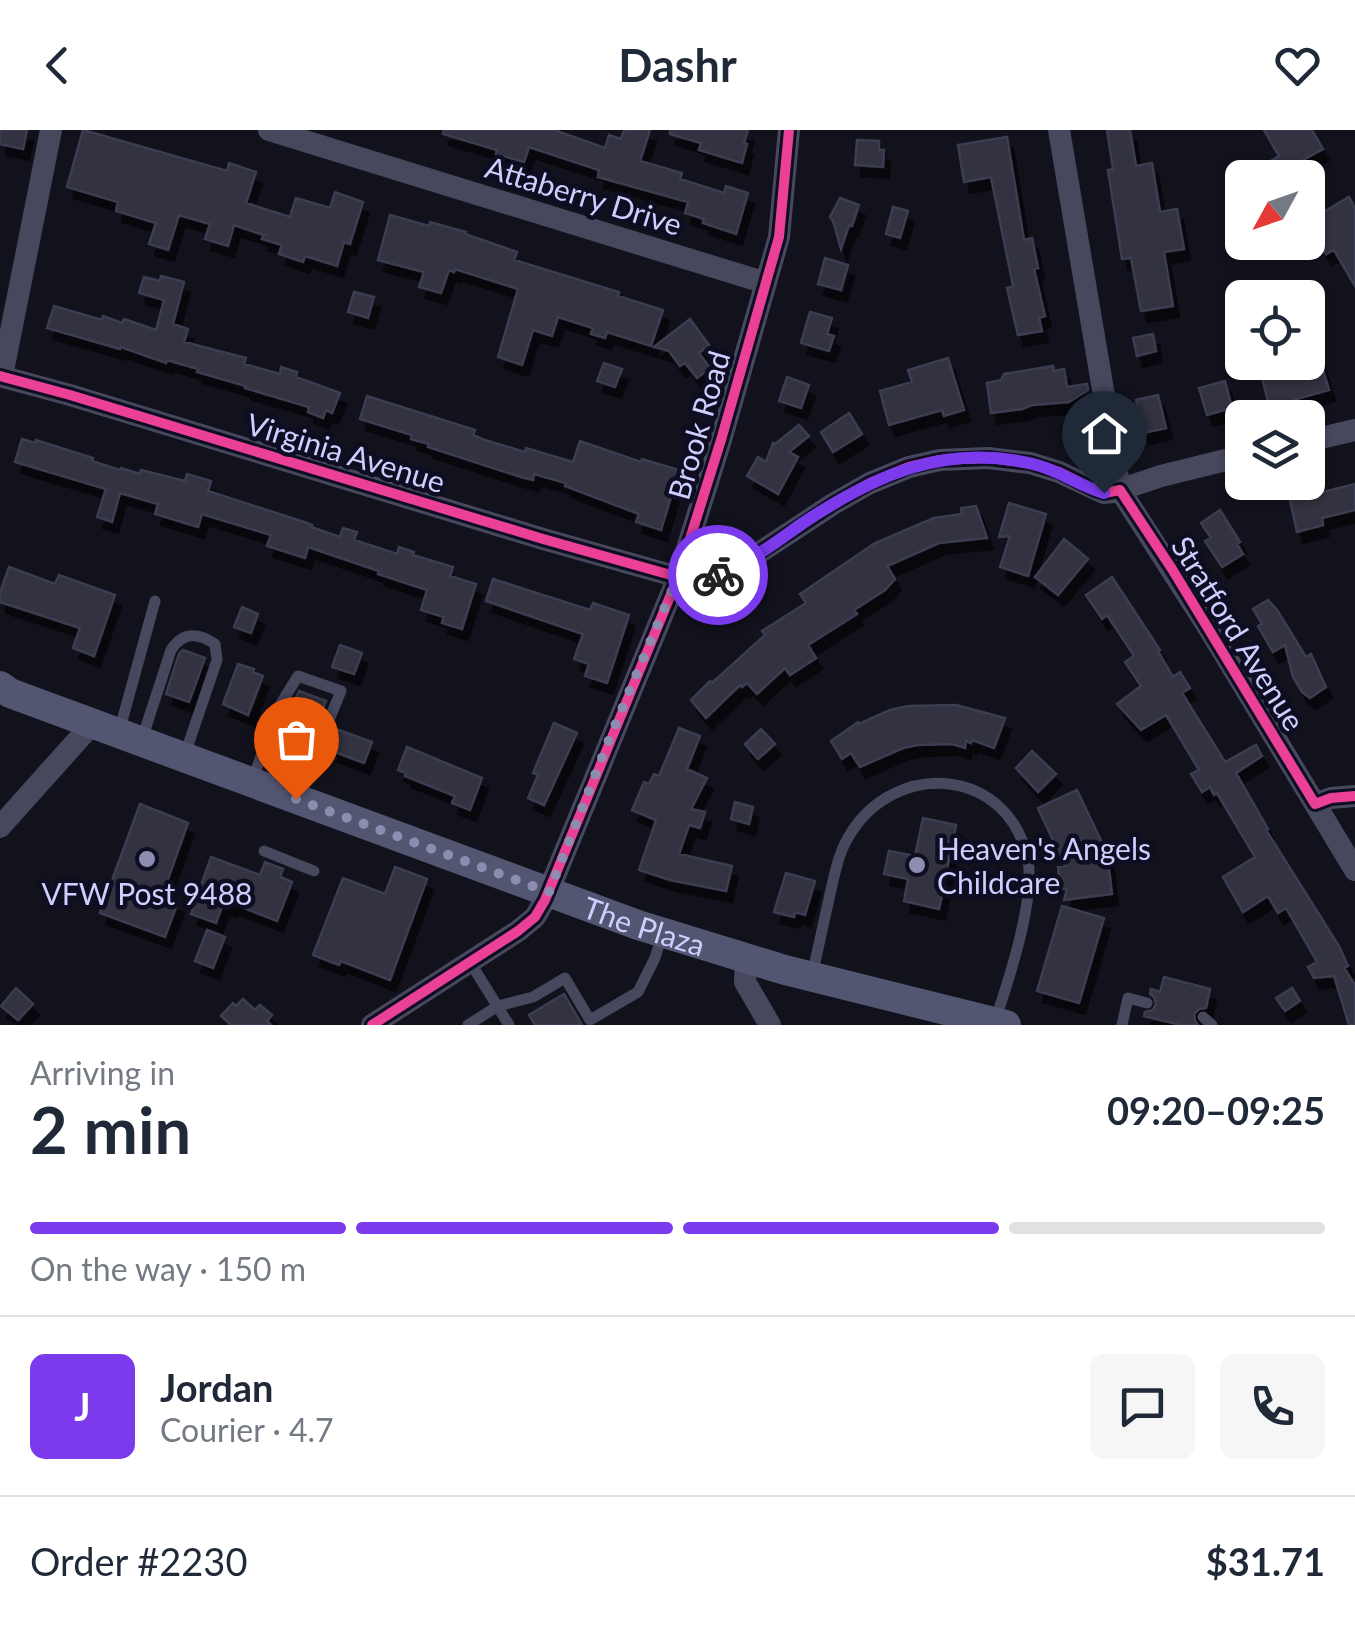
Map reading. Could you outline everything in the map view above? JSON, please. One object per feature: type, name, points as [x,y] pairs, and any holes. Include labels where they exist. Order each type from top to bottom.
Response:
[{"type":"main road","name":"The Plaza","points":[[3,692],[663,933],[1000,1024]]},
{"type":"street","points":[[1,376],[51,130]]},
{"type":"street","name":"Attaberry Drive","points":[[269,130],[766,283]]},
{"type":"street","name":"Brook Road","points":[[372,1025],[518,931],[534,917],[549,892],[678,576],[721,440],[781,224],[789,130]]},
{"type":"street","name":"Stratford Avenue","points":[[1058,130],[1120,490],[1355,870]]},
{"type":"street","name":"Virginia Avenue","points":[[1,376],[678,576]]},
{"type":"street","points":[[1325,437],[1355,430]]},
{"type":"street","points":[[678,576],[709,578],[740,566],[870,483],[909,467],[940,460],[988,458],[1030,463],[1104,493],[1225,460]]},
{"type":"street","points":[[0,827],[118,732]]},
{"type":"street","points":[[1315,804],[1355,796]]},
{"type":"street","points":[[746,958],[745,982],[770,1025]]},
{"type":"lane","points":[[118,732],[154,602]]},
{"type":"lane","points":[[118,732],[176,642],[200,634],[215,644],[217,660],[184,757]]},
{"type":"lane","points":[[251,783],[278,710],[298,676],[340,690],[296,799]]},
{"type":"lane","points":[[812,976],[840,852],[851,831],[868,811],[889,796],[924,782],[963,786],[994,803],[1010,820],[1027,858],[1030,881],[1000,1024]]},
{"type":"lane","points":[[264,852],[314,871]]},
{"type":"lane","points":[[468,1025],[498,1006],[533,997],[565,978],[577,1006],[592,1022],[638,992],[663,933]]},
{"type":"lane","points":[[470,962],[510,1025]]},
{"type":"lane","points":[[1122,1025],[1128,998],[1148,1002]]},
{"type":"building","points":[[0,130],[27,130],[23,149],[0,144]]},
{"type":"building","points":[[83,130],[227,171],[229,163],[256,172],[246,203],[290,217],[296,198],[330,208],[335,192],[363,202],[350,244],[344,242],[337,266],[305,256],[303,262],[279,254],[282,245],[262,239],[264,235],[234,225],[228,246],[205,239],[210,224],[179,215],[168,250],[149,244],[156,223],[116,211],[118,202],[67,187]]},
{"type":"building","points":[[444,130],[554,130],[605,148],[609,135],[621,139],[624,130],[650,130],[640,161],[682,173],[680,179],[724,193],[726,186],[748,193],[736,234],[685,213],[688,202],[598,177],[599,170],[529,147],[524,162],[443,134]]},
{"type":"building","points":[[670,130],[748,130],[742,163],[699,150],[701,143],[670,134]]},
{"type":"building","points":[[1107,130],[1130,130],[1136,166],[1152,163],[1160,212],[1177,209],[1184,249],[1164,252],[1173,306],[1141,311],[1131,258],[1122,259],[1108,170],[1113,169]]},
{"type":"building","points":[[1264,130],[1312,130],[1323,149],[1303,160],[1272,160],[1279,156]]},
{"type":"building","points":[[1007,137],[1024,240],[1032,238],[1038,268],[1034,269],[1045,316],[1039,318],[1042,331],[1018,335],[1007,288],[1013,286],[991,177],[964,182],[958,145]]},
{"type":"building","points":[[857,140],[879,141],[879,150],[884,150],[883,167],[855,165]]},
{"type":"building","points":[[1349,197],[1355,208],[1355,286],[1334,250],[1325,252],[1325,211]]},
{"type":"building","points":[[840,198],[859,205],[841,249],[830,217]]},
{"type":"building","points":[[893,207],[908,211],[900,238],[886,234]]},
{"type":"building","points":[[390,215],[466,232],[517,252],[514,260],[619,292],[618,296],[663,310],[651,346],[607,332],[605,338],[591,334],[593,328],[558,317],[552,336],[533,330],[522,365],[498,357],[518,289],[455,269],[449,270],[441,293],[419,287],[424,272],[378,260]]},
{"type":"building","points":[[825,258],[848,265],[841,290],[818,284]]},
{"type":"building","points":[[161,276],[184,282],[173,324],[188,329],[184,342],[246,358],[244,364],[280,374],[281,367],[297,372],[296,377],[340,393],[332,413],[326,410],[323,418],[308,412],[309,407],[197,372],[198,369],[47,328],[54,306],[102,320],[103,316],[122,323],[124,319],[156,330],[164,300],[139,293],[144,277],[160,281]]},
{"type":"building","points":[[354,292],[374,297],[368,318],[348,312]]},
{"type":"building","points":[[810,312],[832,318],[827,334],[834,336],[829,351],[801,343]]},
{"type":"building","points":[[690,319],[709,345],[699,353],[710,368],[697,378],[685,363],[680,366],[669,351],[654,347]]},
{"type":"building","points":[[1153,334],[1156,351],[1137,356],[1133,338]]},
{"type":"building","points":[[948,358],[964,410],[944,416],[942,410],[889,425],[880,391],[912,382],[908,370]]},
{"type":"building","points":[[604,363],[622,369],[615,387],[597,381]]},
{"type":"building","points":[[1053,366],[1054,371],[1064,369],[1067,387],[1087,384],[1088,390],[1069,402],[991,413],[987,383],[1001,380],[1004,374]]},
{"type":"building","points":[[787,377],[809,385],[801,408],[779,401]]},
{"type":"building","points":[[1325,377],[1329,390],[1293,400],[1268,400],[1263,380],[1325,380]]},
{"type":"building","points":[[1225,381],[1230,400],[1225,400],[1225,410],[1207,415],[1199,388]]},
{"type":"building","points":[[1158,395],[1166,428],[1143,433],[1136,400]]},
{"type":"building","points":[[367,396],[475,430],[473,435],[482,439],[525,452],[526,448],[573,462],[580,441],[641,462],[642,459],[679,470],[661,530],[636,522],[639,514],[565,486],[566,483],[534,474],[533,480],[521,477],[428,447],[429,444],[411,439],[412,435],[360,419]]},
{"type":"building","points":[[849,413],[862,434],[833,452],[821,432]]},
{"type":"building","points":[[799,425],[809,436],[789,452],[798,457],[778,494],[747,476],[758,457],[766,462],[773,443]]},
{"type":"building","points":[[22,439],[93,458],[92,461],[120,470],[140,474],[141,470],[185,481],[187,474],[211,481],[208,491],[340,537],[343,528],[357,532],[354,540],[397,554],[399,547],[453,567],[450,576],[476,584],[462,629],[442,623],[444,617],[421,610],[427,590],[308,547],[305,558],[267,546],[271,535],[202,514],[198,527],[155,514],[158,504],[120,493],[112,522],[97,517],[106,489],[15,462]]},
{"type":"building","points":[[1355,484],[1355,510],[1322,518],[1323,525],[1297,532],[1290,500],[1325,500],[1325,491]]},
{"type":"building","points":[[1009,503],[1046,514],[1028,576],[1000,567],[1010,536],[999,537]]},
{"type":"building","points":[[976,506],[987,538],[939,543],[887,566],[895,579],[885,590],[854,610],[857,614],[808,645],[816,658],[790,675],[785,668],[757,694],[747,683],[740,685],[706,718],[691,700],[765,635],[762,631],[806,603],[800,594],[875,543],[934,518],[962,514],[961,508]]},
{"type":"building","points":[[1220,510],[1243,554],[1222,567],[1205,541],[1211,538],[1201,523]]},
{"type":"building","points":[[1064,539],[1088,559],[1058,595],[1035,577]]},
{"type":"building","points":[[9,567],[55,584],[59,575],[115,595],[94,656],[73,648],[80,628],[0,602]]},
{"type":"building","points":[[1112,577],[1173,677],[1180,672],[1190,688],[1182,693],[1225,762],[1256,745],[1262,756],[1236,773],[1266,830],[1339,946],[1348,966],[1344,968],[1355,985],[1355,1025],[1349,1025],[1334,976],[1314,978],[1308,967],[1317,962],[1286,908],[1278,913],[1268,896],[1243,912],[1223,877],[1255,857],[1217,793],[1214,795],[1210,787],[1202,792],[1191,774],[1199,770],[1166,715],[1141,730],[1117,704],[1141,686],[1125,662],[1134,656],[1107,615],[1102,619],[1086,595]]},
{"type":"building","points":[[493,579],[590,610],[593,603],[629,615],[607,683],[585,676],[589,664],[574,659],[583,634],[486,601]]},
{"type":"building","points":[[1268,600],[1306,657],[1311,654],[1326,687],[1310,698],[1293,677],[1285,645],[1273,652],[1258,626],[1262,624],[1253,609]]},
{"type":"building","points":[[242,607],[258,614],[251,633],[234,627]]},
{"type":"building","points":[[340,645],[362,653],[354,674],[332,667]]},
{"type":"building","points":[[183,650],[205,658],[189,702],[166,694]]},
{"type":"building","points":[[238,664],[263,676],[248,715],[223,704]]},
{"type":"building","points":[[299,691],[326,701],[311,738],[281,727]]},
{"type":"building","points":[[956,705],[1005,718],[994,748],[972,740],[966,741],[965,748],[952,744],[917,745],[860,767],[851,753],[842,759],[831,741],[858,722],[890,710]]},
{"type":"building","points":[[554,723],[577,733],[544,805],[528,798],[538,775],[533,773]]},
{"type":"building","points":[[679,728],[700,736],[687,769],[707,778],[691,809],[705,812],[700,828],[689,825],[679,854],[732,866],[726,891],[639,870],[656,820],[632,810],[644,782],[649,784],[654,774],[659,776]]},
{"type":"building","points":[[336,729],[372,742],[364,763],[332,751],[334,746],[329,744]]},
{"type":"building","points":[[761,729],[775,744],[758,759],[745,744]]},
{"type":"building","points":[[407,747],[482,778],[470,810],[452,803],[455,796],[398,770]]},
{"type":"building","points":[[1032,751],[1056,774],[1038,792],[1016,768]]},
{"type":"building","points":[[1077,790],[1107,853],[1112,894],[1064,900],[1067,889],[1060,889],[1058,867],[1065,866],[1038,808]]},
{"type":"building","points":[[735,802],[753,807],[749,824],[731,819]]},
{"type":"building","name":"VFW Post 9488","points":[[140,804],[188,823],[162,896],[178,902],[165,937],[100,913]]},
{"type":"building","name":"Heaven's Angels Childcare","points":[[923,818],[956,825],[939,909],[904,901],[908,879],[884,874],[889,851],[915,856]]},
{"type":"building","points":[[211,857],[260,875],[265,862],[283,869],[280,877],[292,882],[277,921],[231,903],[223,904],[216,923],[191,914]]},
{"type":"building","points":[[395,867],[427,879],[390,980],[313,955],[343,878],[385,894]]},
{"type":"building","points":[[786,873],[815,881],[805,915],[795,912],[794,917],[774,912]]},
{"type":"building","points":[[1062,906],[1104,918],[1079,1003],[1037,991]]},
{"type":"building","points":[[207,930],[225,937],[213,968],[195,961]]},
{"type":"building","points":[[1164,977],[1210,989],[1206,1008],[1194,1014],[1198,1025],[1144,1016],[1156,1004],[1151,989],[1160,992]]},
{"type":"building","points":[[16,988],[33,1004],[18,1020],[1,1006]]},
{"type":"building","points":[[1292,988],[1300,1001],[1285,1011],[1276,998]]},
{"type":"building","points":[[564,994],[582,1025],[535,1025],[529,1015]]},
{"type":"building","points":[[243,999],[255,1010],[260,1005],[272,1015],[267,1021],[271,1025],[231,1025],[221,1016]]},
{"type":"cycle path","points":[[372,1025],[518,931],[535,917],[545,900],[678,577],[779,237],[789,130]]},
{"type":"cycle path","points":[[0,376],[678,577],[709,578],[739,566],[870,483],[909,467],[940,460],[988,458],[1030,463],[1104,493],[1120,490],[1315,804],[1355,796]]},
{"type":"way so far","points":[[296,799],[549,892],[678,576],[718,575]]},
{"type":"place","name":"VFW Post 9488","points":[[147,859]]},
{"type":"place","name":"Heaven's Angels Childcare","points":[[917,865]]},
{"type":"route","points":[[718,575],[740,566],[870,483],[909,467],[940,460],[988,458],[1030,463],[1104,493]]}]
